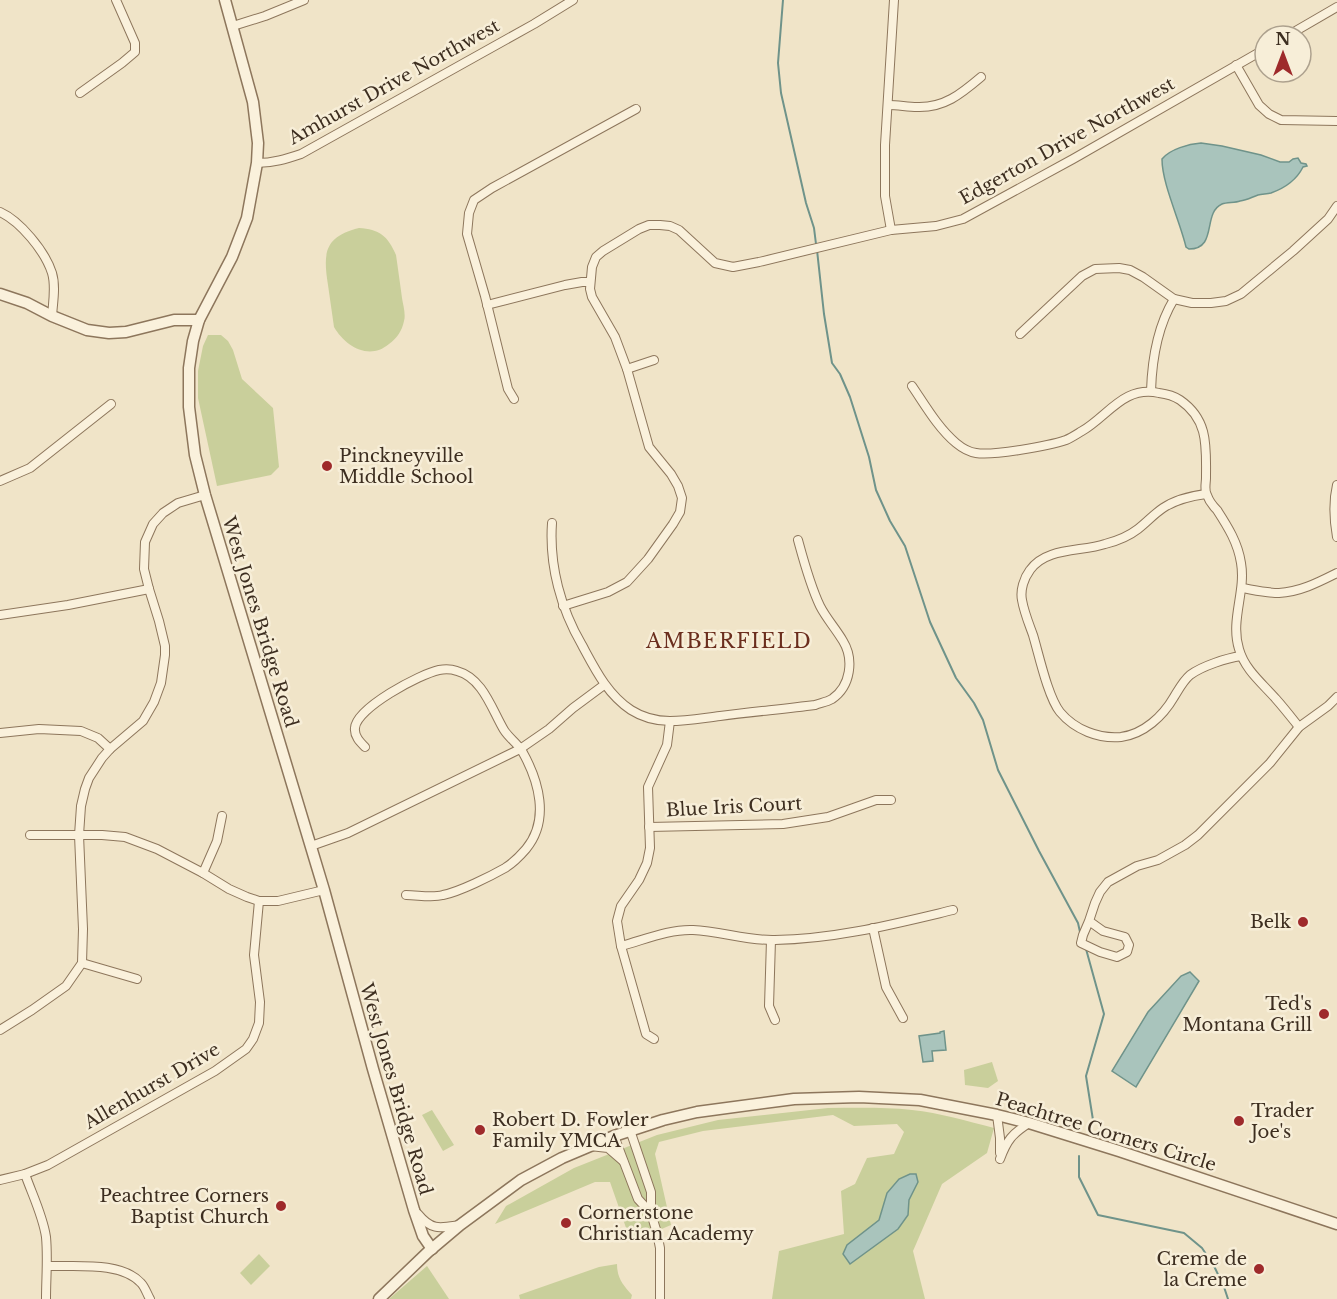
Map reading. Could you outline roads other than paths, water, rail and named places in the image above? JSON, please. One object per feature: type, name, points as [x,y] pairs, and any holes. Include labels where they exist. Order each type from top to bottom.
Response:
[{"type":"street","points":[[80,93],[135,52],[135,43],[116,0]]},
{"type":"street","name":"West Jones Bridge Road","points":[[225,0],[253,102],[258,143],[257,163],[247,218],[232,257],[199,320],[193,341],[189,368],[189,407],[195,455],[324,890],[414,1210],[423,1236],[432,1249]]},
{"type":"street","points":[[233,26],[304,0]]},
{"type":"street","name":"Amhurst Drive Northwest","points":[[257,163],[286,160],[301,154],[573,0]]},
{"type":"street","points":[[891,230],[885,196],[885,145],[894,0]]},
{"type":"street","points":[[1308,24],[1337,7]]},
{"type":"street","name":"Edgerton Drive Northwest","points":[[590,282],[596,257],[613,244],[650,225],[670,226],[679,230],[715,263],[733,267],[891,230],[936,226],[963,219],[1253,56]]},
{"type":"street","points":[[1236,66],[1259,105],[1269,114],[1281,120],[1337,121]]},
{"type":"street","points":[[889,105],[937,106],[962,93],[981,77]]},
{"type":"street","points":[[514,399],[508,389],[467,234],[469,213],[474,200],[636,109]]},
{"type":"street","points":[[1020,334],[1082,276],[1095,269],[1130,270],[1174,299],[1192,303],[1226,301],[1257,282],[1314,233],[1337,206]]},
{"type":"street","points":[[0,212],[16,222],[37,244],[52,272],[54,297],[52,316]]},
{"type":"street","points":[[487,305],[565,285],[590,282],[592,297],[615,337],[627,369],[649,447],[671,474],[682,498],[680,512],[673,524],[635,575],[618,588],[563,606]]},
{"type":"street","points":[[0,294],[27,303],[87,330],[109,333],[126,333],[174,320],[199,320]]},
{"type":"street","points":[[1151,391],[1151,370],[1156,342],[1174,299]]},
{"type":"street","points":[[627,369],[654,360]]},
{"type":"street","points":[[912,386],[957,444],[977,453],[990,454],[1066,440],[1090,426],[1125,398],[1137,393],[1151,391],[1169,395],[1191,409],[1199,419],[1204,432],[1206,494],[1235,541],[1242,564],[1242,588],[1236,614],[1241,656],[1254,676],[1299,727]]},
{"type":"street","points":[[0,481],[30,468],[111,404]]},
{"type":"street","points":[[1337,485],[1334,512],[1337,537]]},
{"type":"street","points":[[1206,494],[1172,503],[1157,512],[1137,530],[1106,544],[1043,558],[1029,571],[1024,582],[1022,600],[1050,693],[1059,711],[1082,730],[1096,735],[1122,737],[1137,732],[1158,719],[1190,676],[1227,659],[1241,656]]},
{"type":"street","points":[[0,1030],[66,986],[82,963],[79,835],[85,789],[102,758],[143,721],[154,702],[161,683],[165,646],[144,569],[145,542],[153,524],[163,513],[178,503],[205,495]]},
{"type":"street","points":[[552,523],[552,560],[563,606],[577,637],[604,684],[632,711],[645,717],[670,721],[815,705],[831,699],[840,691],[849,671],[848,651],[820,607],[798,540]]},
{"type":"street","points":[[1242,588],[1272,592],[1295,591],[1337,573]]},
{"type":"street","points":[[0,615],[68,605],[148,589]]},
{"type":"street","points":[[365,747],[357,737],[355,728],[358,718],[374,704],[401,687],[420,677],[449,669],[469,676],[483,691],[505,733],[520,749],[534,775],[539,795],[540,816],[533,840],[521,854],[507,867],[469,886],[442,896],[406,895]]},
{"type":"street","points":[[311,846],[348,833],[520,749],[549,729],[604,684]]},
{"type":"street","points":[[1089,921],[1103,931],[1125,937],[1129,945],[1127,952],[1117,957],[1081,943],[1095,903],[1108,882],[1137,866],[1158,860],[1198,835],[1269,763],[1299,727],[1337,697]]},
{"type":"street","points":[[654,1039],[646,1034],[621,946],[617,921],[621,906],[639,880],[647,863],[650,848],[648,787],[667,745],[670,721]]},
{"type":"street","points":[[0,733],[39,729],[81,731],[98,738],[110,749]]},
{"type":"street","name":"Blue Iris Court","points":[[649,827],[783,824],[828,818],[876,800],[891,800]]},
{"type":"street","points":[[203,873],[217,841],[222,816]]},
{"type":"street","points":[[30,835],[126,837],[157,849],[230,889],[260,901],[278,901],[324,890]]},
{"type":"street","name":"Allenhurst Drive","points":[[0,1180],[48,1165],[215,1071],[246,1048],[253,1039],[259,1023],[260,1002],[254,955],[260,901]]},
{"type":"street","points":[[621,946],[678,931],[694,930],[771,940],[821,937],[953,910]]},
{"type":"street","points":[[873,928],[886,987],[903,1018]]},
{"type":"street","points":[[771,940],[769,1006],[775,1020]]},
{"type":"street","points":[[82,963],[137,979]]},
{"type":"street","name":"Peachtree Corners Circle","points":[[379,1299],[460,1225],[521,1180],[562,1158],[614,1136],[663,1120],[697,1112],[794,1099],[859,1096],[921,1100],[997,1115],[1152,1162],[1337,1224]]},
{"type":"street","points":[[997,1115],[1000,1159],[1012,1119]]},
{"type":"street","points":[[1006,1144],[1019,1129],[1029,1123]]},
{"type":"street","points":[[630,1131],[651,1192],[651,1214],[660,1248],[660,1299]]},
{"type":"street","points":[[614,1136],[638,1199],[651,1214]]},
{"type":"street","points":[[589,1146],[608,1148],[625,1163]]},
{"type":"street","points":[[25,1174],[46,1235],[46,1299]]},
{"type":"street","points":[[414,1210],[426,1224],[434,1227],[460,1225]]},
{"type":"street","points":[[47,1266],[114,1268],[128,1273],[142,1284],[150,1299]]},
{"type":"water","points":[[1201,143],[1261,155],[1280,162],[1289,162],[1298,158],[1307,166],[1303,167],[1290,183],[1276,191],[1243,201],[1222,204],[1212,215],[1204,243],[1189,249],[1186,247],[1168,191],[1162,159],[1170,152]]},
{"type":"water","points":[[1190,972],[1199,981],[1136,1087],[1112,1071],[1148,1012],[1181,976]]},
{"type":"water","points":[[944,1031],[946,1050],[932,1051],[933,1061],[923,1062],[919,1036]]},
{"type":"water","points":[[916,1174],[918,1182],[909,1200],[908,1215],[898,1229],[850,1264],[843,1254],[847,1245],[879,1220],[887,1193],[899,1179]]},
{"type":"waterway","points":[[783,0],[778,63],[781,93],[816,244]]},
{"type":"waterway","points":[[817,250],[832,363],[840,374],[850,397],[869,457],[876,490],[890,521],[905,546],[930,622],[956,678],[983,720],[998,770],[1078,923],[1080,932]]},
{"type":"waterway","points":[[1086,949],[1104,1014],[1086,1076],[1093,1120]]},
{"type":"waterway","points":[[1079,1156],[1079,1177],[1098,1215],[1184,1233],[1202,1248],[1214,1266],[1228,1299]]},
{"type":"place","name":"Pinckneyville Middle School","points":[[327,466]]},
{"type":"place","name":"Belk","points":[[1303,922]]},
{"type":"place","name":"Ted's Montana Grill","points":[[1324,1014]]},
{"type":"place","name":"Trader Joe's","points":[[1239,1121]]},
{"type":"place","name":"Robert D. Fowler Family YMCA","points":[[480,1130]]},
{"type":"place","name":"Peachtree Corners Baptist Church","points":[[281,1206]]},
{"type":"place","name":"Cornerstone Christian Academy","points":[[566,1223]]},
{"type":"place","name":"Creme de la Creme","points":[[1259,1269]]},
{"type":"district","name":"AMBERFIELD","points":[[729,641]]}]
